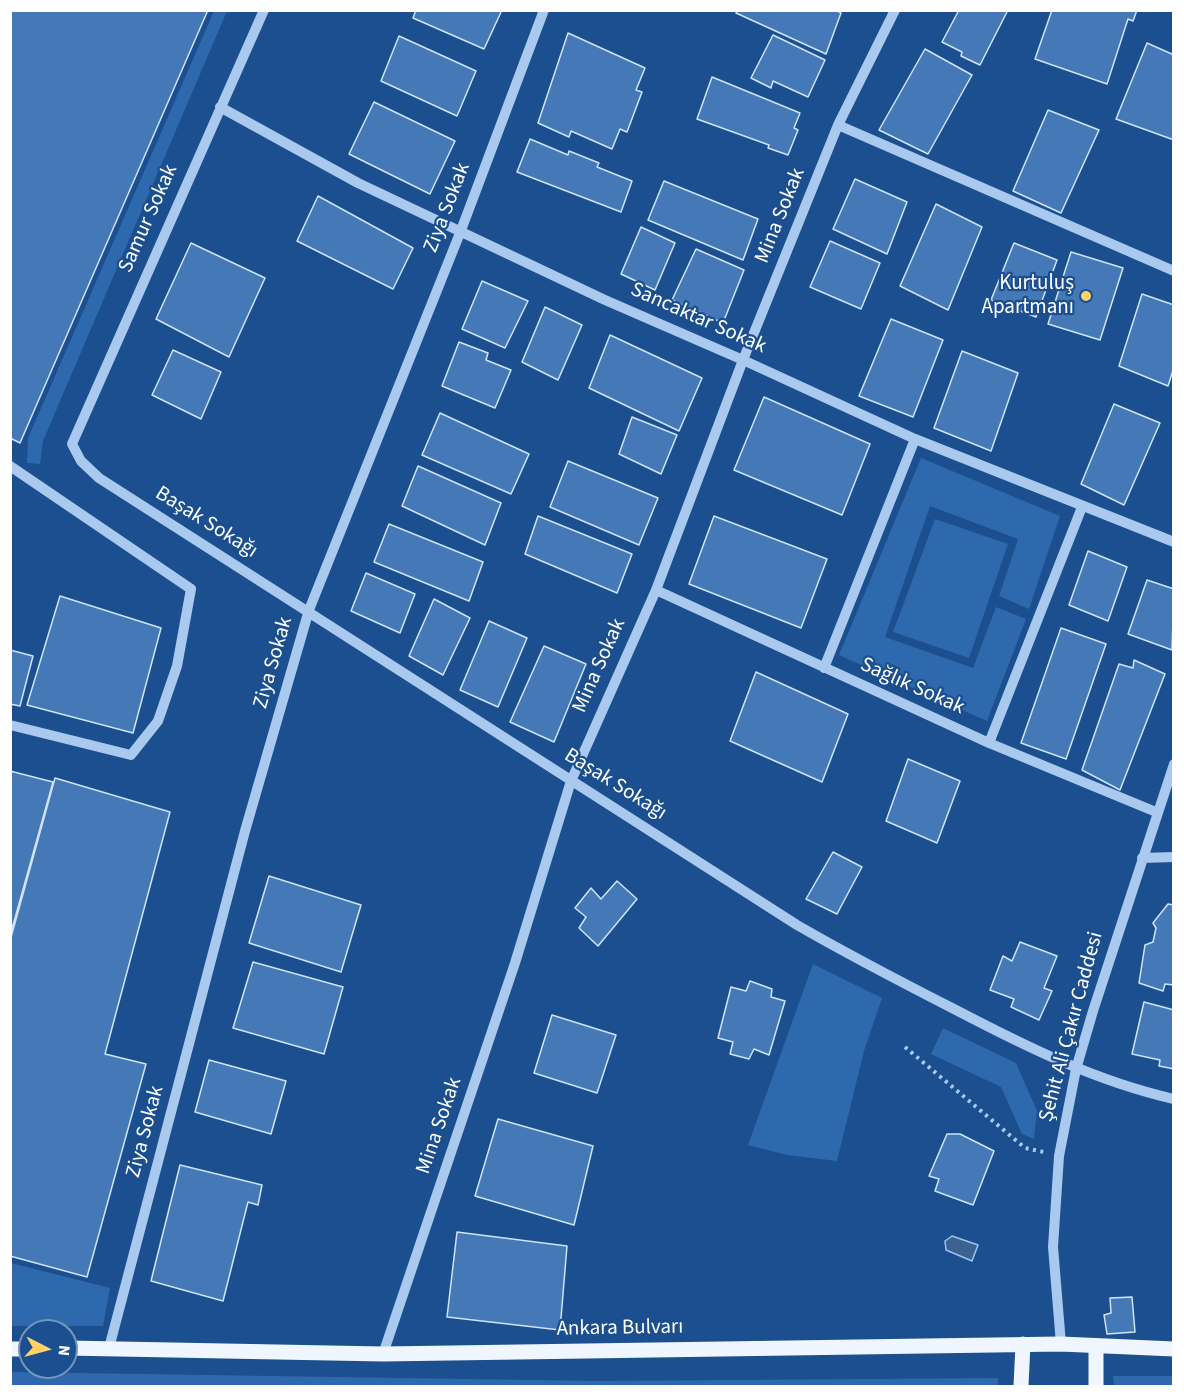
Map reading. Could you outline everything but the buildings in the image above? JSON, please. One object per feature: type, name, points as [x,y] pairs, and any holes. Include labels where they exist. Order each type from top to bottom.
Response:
[{"type":"main road","name":"Ankara Bulvarı","points":[[78,1348],[383,1354],[1023,1344],[1173,1349]]},
{"type":"main road","points":[[1021,1386],[1023,1344]]},
{"type":"main road","points":[[1096,1346],[1096,1386]]},
{"type":"street","name":"Samur Sokak","points":[[72,444],[264,10]]},
{"type":"street","name":"Ziya Sokak","points":[[109,1348],[242,843],[309,610],[460,233],[544,10]]},
{"type":"street","name":"Mina Sokak","points":[[383,1354],[512,974],[570,781],[656,590],[743,360],[838,125],[895,10]]},
{"type":"street","name":"Sancaktar Sokak","points":[[220,107],[358,183],[460,233],[915,440],[1173,542]]},
{"type":"street","points":[[838,125],[1173,271]]},
{"type":"street","points":[[824,668],[915,440]]},
{"type":"street","name":"Başak Sokağı","points":[[72,444],[81,461],[99,478],[309,610],[570,781],[797,925],[863,963],[1076,1069],[1173,1099]]},
{"type":"street","points":[[10,466],[191,589],[177,666],[158,721],[131,755],[10,725]]},
{"type":"street","points":[[989,743],[1082,507]]},
{"type":"street","name":"Sağlık Sokak","points":[[656,590],[989,743],[1156,812]]},
{"type":"street","name":"Şehit Ali Çakır Caddesi","points":[[1060,1344],[1053,1247],[1059,1156],[1076,1069],[1173,764]]},
{"type":"street","points":[[1142,858],[1173,857]]},
{"type":"path","points":[[905,1047],[1025,1148],[1059,1156]]},
{"type":"shaded area","points":[[214,11],[227,11],[43,441],[40,464],[27,463],[28,438]]},
{"type":"shaded area","points":[[921,458],[1060,516],[1029,609],[999,596],[1018,539],[930,506],[885,637],[973,668],[996,607],[1026,619],[987,721],[839,655]]},
{"type":"shaded area","points":[[935,519],[1008,544],[969,658],[893,632]]},
{"type":"shaded area","points":[[813,964],[882,998],[864,1051],[837,1161],[787,1155],[748,1145]]},
{"type":"shaded area","points":[[943,1028],[1016,1063],[1037,1111],[1034,1139],[1022,1134],[1001,1087],[931,1054]]},
{"type":"shaded area","points":[[952,1236],[978,1245],[972,1261],[946,1250],[945,1241]]},
{"type":"shaded area","points":[[11,1263],[110,1288],[103,1326],[78,1326],[78,1319],[18,1319],[18,1326],[11,1326]]},
{"type":"shaded area","points":[[11,1372],[18,1372],[18,1379],[78,1379],[78,1373],[598,1381],[998,1378],[998,1386],[11,1386]]},
{"type":"shaded area","points":[[1113,1376],[1173,1376],[1173,1386],[1114,1386]]},
{"type":"place","name":"Kurtuluş Apartmanı","points":[[1086,296]]}]
